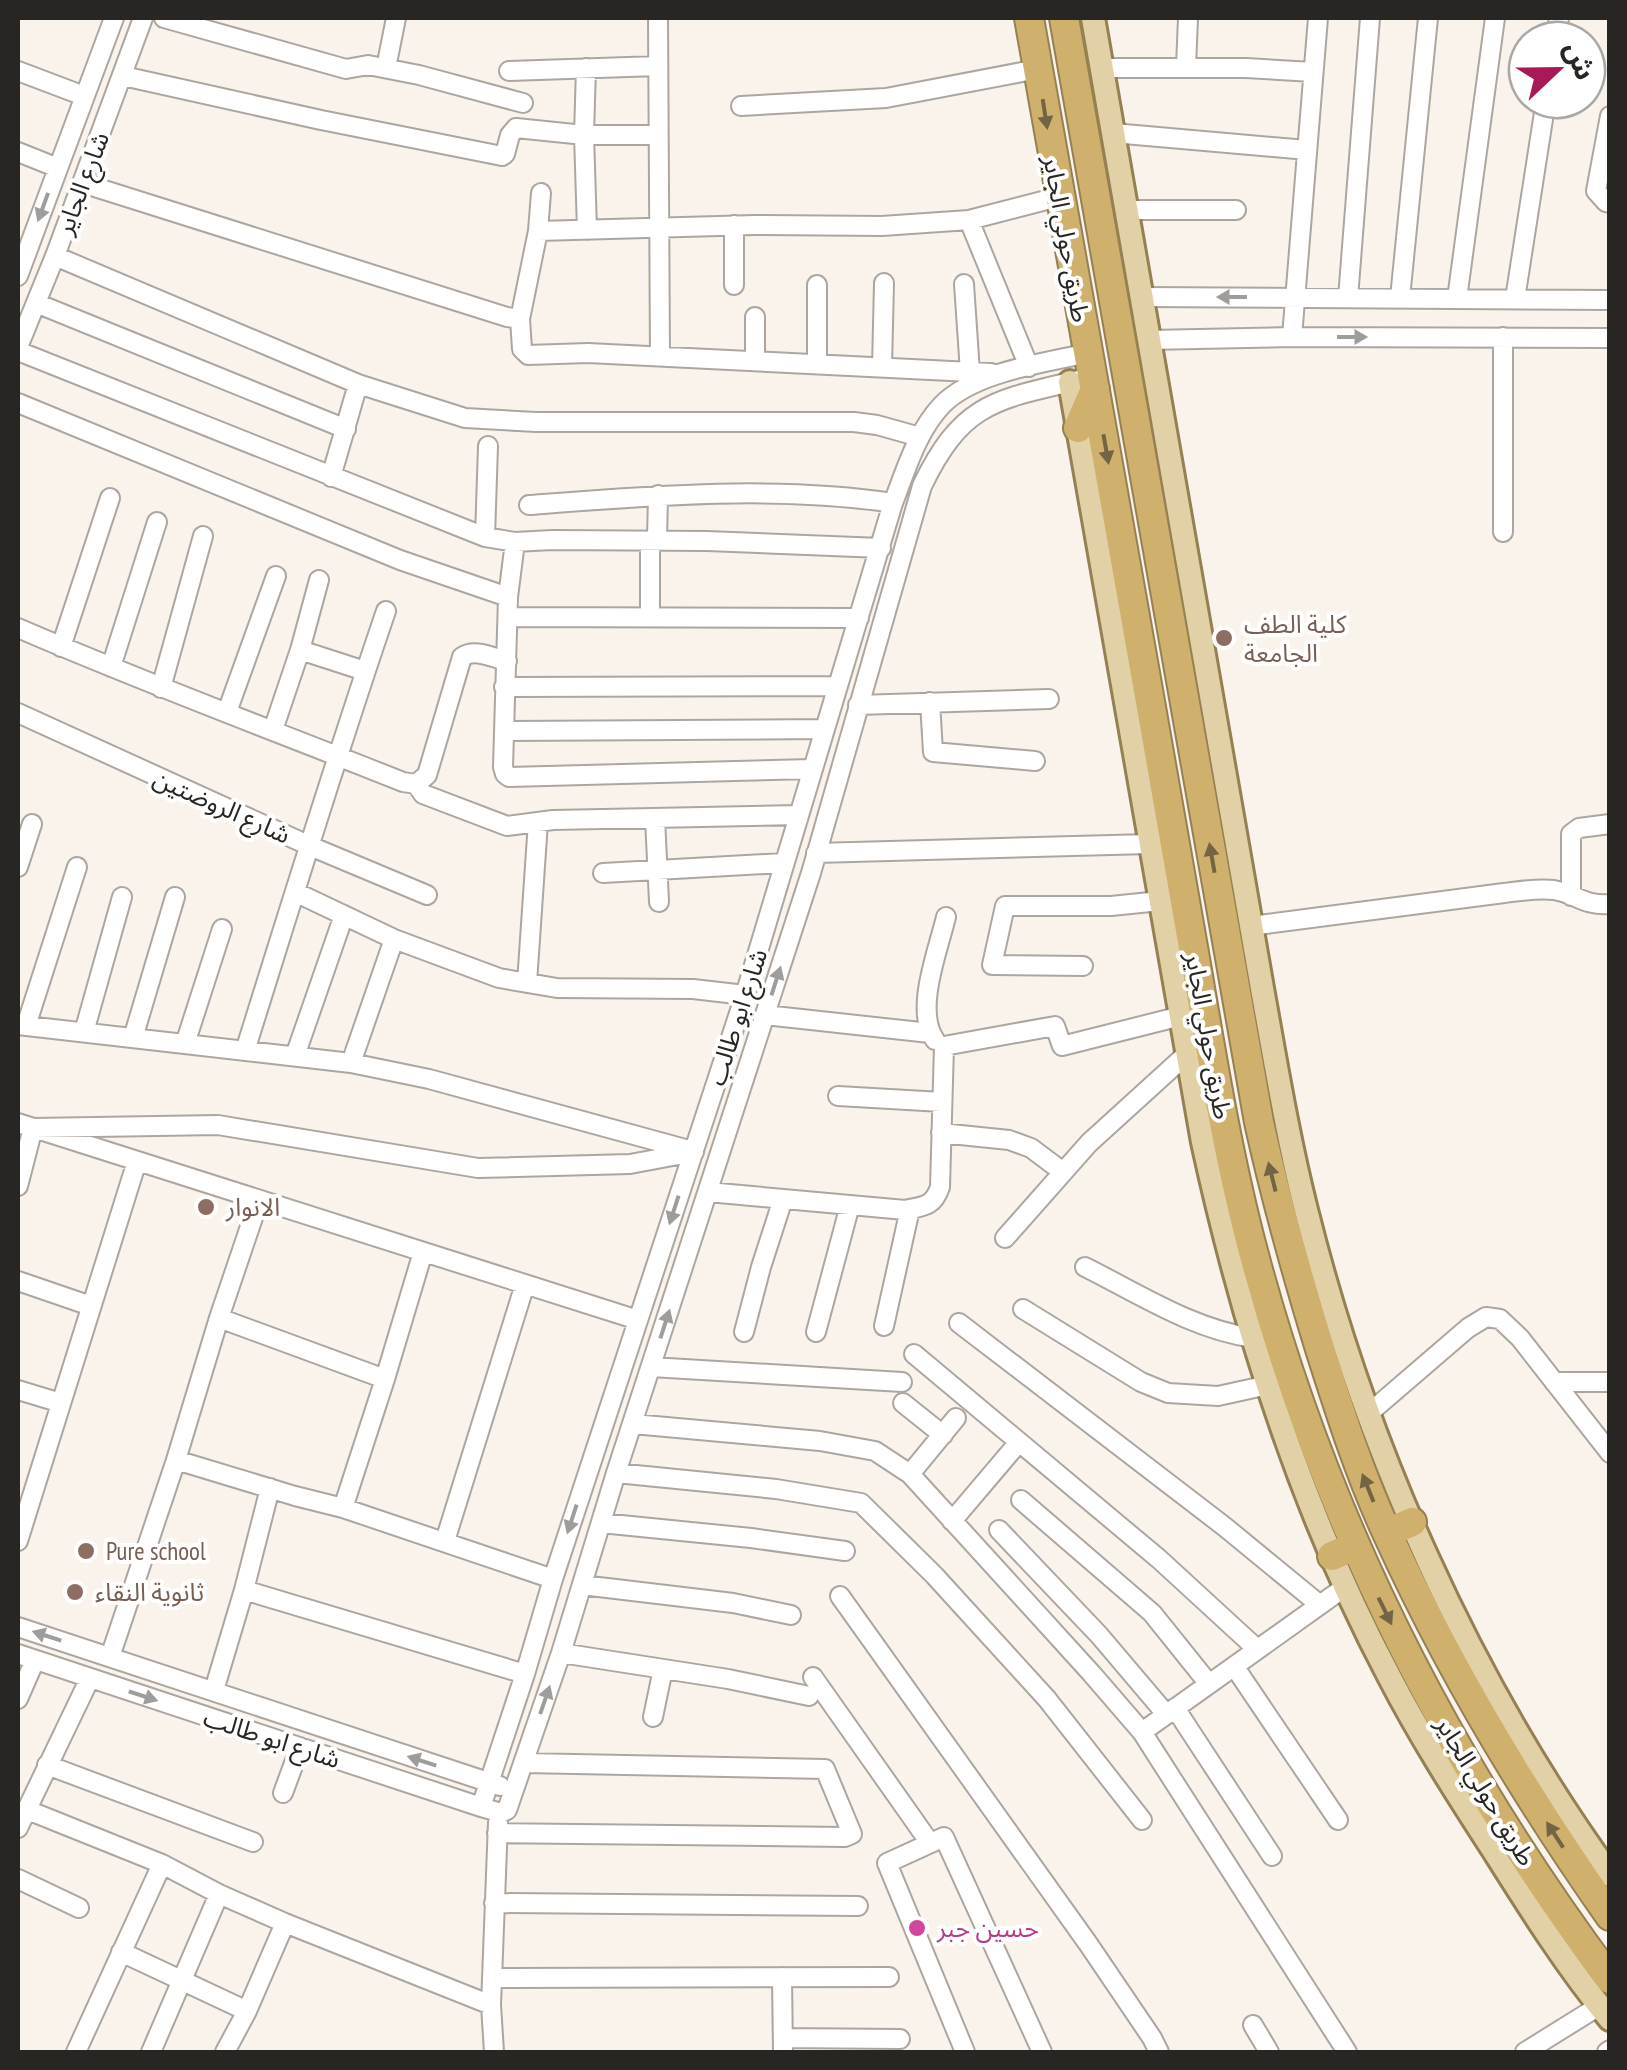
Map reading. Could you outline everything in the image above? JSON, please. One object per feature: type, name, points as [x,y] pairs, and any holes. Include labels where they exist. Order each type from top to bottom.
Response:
[{"type":"highway","name":"طريق حولي الجاير","points":[[1028,18],[1162,844],[1254,1254],[1265,1334],[1298,1401],[1329,1484],[1343,1551],[1485,1797],[1610,1979]]},
{"type":"highway","name":"طريق حولي الجاير","points":[[1064,18],[1102,236],[1168,530],[1250,997],[1268,1162],[1288,1244],[1362,1474],[1399,1528],[1472,1701],[1610,1916]]},
{"type":"highway","points":[[1102,236],[1128,221]]},
{"type":"highway","points":[[1078,428],[1086,375]]},
{"type":"highway","points":[[1265,1334],[1296,1335],[1312,1321]]},
{"type":"highway","points":[[1298,1401],[1314,1386],[1334,1391]]},
{"type":"main road","points":[[1093,18],[1150,340],[1168,530],[1251,926],[1250,997],[1330,1299],[1368,1414],[1399,1528],[1460,1624],[1545,1780],[1610,1874]]},
{"type":"main road","points":[[1078,428],[1162,844],[1160,901],[1203,1142],[1223,1233],[1265,1334],[1268,1385],[1288,1447],[1343,1551],[1345,1587],[1389,1677],[1521,1894],[1604,2012]]},
{"type":"street","name":"شارع الجاير","points":[[18,274],[114,18]]},
{"type":"street","name":"شارع الجاير","points":[[18,349],[143,18]]},
{"type":"street","points":[[164,18],[346,70],[368,65],[386,68],[523,103]]},
{"type":"street","points":[[386,68],[396,18]]},
{"type":"street","points":[[658,18],[660,356]]},
{"type":"street","points":[[1186,67],[1188,18]]},
{"type":"street","points":[[1292,337],[1318,18]]},
{"type":"street","points":[[1348,298],[1370,18]]},
{"type":"street","points":[[1400,298],[1428,18]]},
{"type":"street","points":[[1457,299],[1495,18]]},
{"type":"street","points":[[510,71],[658,66]]},
{"type":"street","points":[[586,68],[587,230]]},
{"type":"street","points":[[1101,68],[1313,72]]},
{"type":"street","points":[[741,106],[886,98],[1038,69]]},
{"type":"street","points":[[18,71],[84,96]]},
{"type":"street","points":[[123,76],[502,156],[516,128],[584,135],[658,135]]},
{"type":"street","points":[[1515,299],[1543,120]]},
{"type":"street","points":[[1609,122],[1596,191],[1610,203]]},
{"type":"street","points":[[1113,134],[1307,150]]},
{"type":"street","points":[[18,152],[58,168]]},
{"type":"street","points":[[82,183],[520,319]]},
{"type":"street","points":[[541,192],[538,231],[520,319],[522,350],[528,355],[588,353],[1006,373]]},
{"type":"street","points":[[538,231],[734,225],[882,226],[969,220],[1058,197]]},
{"type":"street","points":[[1128,221],[1236,210]]},
{"type":"street","points":[[969,220],[1035,366],[1046,375],[1045,388]]},
{"type":"street","points":[[734,225],[734,285]]},
{"type":"street","points":[[55,256],[358,384],[465,418],[536,422],[854,422],[920,437]]},
{"type":"street","points":[[882,367],[884,284]]},
{"type":"street","points":[[964,284],[970,372]]},
{"type":"street","points":[[816,364],[817,285]]},
{"type":"street","points":[[1142,297],[1610,300]]},
{"type":"street","points":[[36,304],[346,429]]},
{"type":"street","points":[[755,317],[755,361]]},
{"type":"street","points":[[1502,338],[1502,532]]},
{"type":"street","points":[[1150,340],[1610,338]]},
{"type":"street","points":[[18,349],[332,478],[485,536],[515,542],[654,540],[880,548]]},
{"type":"street","name":"شارع ابو طالب","points":[[490,1783],[552,1578],[744,994],[894,503],[920,437],[952,397],[978,382],[1035,366],[1086,375]]},
{"type":"street","name":"شارع ابو طالب","points":[[26,1657],[490,1810],[508,1810],[816,853],[922,486],[936,457],[968,418],[986,406],[1086,375]]},
{"type":"street","points":[[332,478],[358,384]]},
{"type":"street","points":[[18,403],[400,560],[508,597]]},
{"type":"street","points":[[485,536],[488,446]]},
{"type":"street","points":[[529,505],[658,495],[846,496],[894,503]]},
{"type":"street","points":[[650,617],[658,495]]},
{"type":"street","points":[[60,647],[110,498]]},
{"type":"street","points":[[110,667],[158,522]]},
{"type":"street","points":[[161,688],[203,536]]},
{"type":"street","points":[[515,542],[508,597],[504,774],[509,777],[811,770]]},
{"type":"street","points":[[228,712],[276,576]]},
{"type":"street","points":[[273,730],[319,580]]},
{"type":"street","points":[[245,1050],[336,756],[386,611]]},
{"type":"street","points":[[509,618],[859,618]]},
{"type":"street","points":[[18,628],[161,688],[416,784],[424,794],[507,826],[798,815]]},
{"type":"street","points":[[300,650],[365,670]]},
{"type":"street","points":[[416,784],[427,775],[462,657],[473,652],[506,662]]},
{"type":"street","points":[[504,687],[838,686]]},
{"type":"street","points":[[858,704],[1049,698]]},
{"type":"street","points":[[930,702],[933,752],[1035,762]]},
{"type":"street","name":"شارع الروضتين","points":[[18,713],[310,846],[427,894]]},
{"type":"street","points":[[505,731],[824,729]]},
{"type":"street","points":[[656,818],[659,902]]},
{"type":"street","points":[[527,983],[538,822]]},
{"type":"street","points":[[18,867],[32,824]]},
{"type":"street","points":[[1570,896],[1571,834],[1579,828],[1610,824]]},
{"type":"street","points":[[816,853],[1162,844]]},
{"type":"street","points":[[603,872],[784,863]]},
{"type":"street","points":[[77,866],[22,1025],[352,1062],[429,1079],[694,1152]]},
{"type":"street","points":[[1251,926],[1504,892],[1543,890],[1587,904],[1610,904]]},
{"type":"street","points":[[295,892],[394,938],[499,978],[556,988],[693,989],[744,994]]},
{"type":"street","points":[[84,1032],[122,897]]},
{"type":"street","points":[[133,1038],[175,897]]},
{"type":"street","points":[[1084,966],[992,966],[1005,906],[1111,906],[1160,901]]},
{"type":"street","points":[[296,1056],[344,914]]},
{"type":"street","points":[[708,1192],[910,1209],[936,1199],[940,1187],[942,1102],[937,1040],[926,1003],[946,917]]},
{"type":"street","points":[[185,1044],[222,930]]},
{"type":"street","points":[[352,1062],[394,938]]},
{"type":"street","points":[[765,1014],[937,1040],[1055,1026],[1062,1046],[1180,1016]]},
{"type":"street","points":[[1005,1238],[1089,1142],[1188,1053]]},
{"type":"street","points":[[718,1076],[743,1082]]},
{"type":"street","points":[[838,1096],[942,1102]]},
{"type":"street","points":[[25,1126],[218,1125],[478,1168],[630,1164],[694,1152]]},
{"type":"street","points":[[25,1126],[638,1320]]},
{"type":"street","points":[[18,1186],[25,1126]]},
{"type":"street","points":[[942,1133],[1009,1140],[1031,1148],[1062,1172]]},
{"type":"street","points":[[18,1541],[137,1161]]},
{"type":"street","points":[[744,1332],[783,1199]]},
{"type":"street","points":[[110,1657],[259,1200]]},
{"type":"street","points":[[816,1332],[850,1205]]},
{"type":"street","points":[[884,1326],[910,1209]]},
{"type":"street","points":[[343,1508],[386,1379],[422,1252]]},
{"type":"street","points":[[1085,1267],[1195,1322],[1228,1334],[1265,1334]]},
{"type":"street","points":[[18,1281],[91,1306]]},
{"type":"street","points":[[445,1541],[525,1284]]},
{"type":"street","points":[[1023,1309],[1141,1382],[1168,1393],[1218,1396],[1268,1385]]},
{"type":"street","points":[[1368,1414],[1486,1316],[1500,1319],[1520,1338],[1610,1453]]},
{"type":"street","points":[[219,1318],[386,1379]]},
{"type":"street","points":[[958,1323],[1225,1527],[1320,1605]]},
{"type":"street","points":[[914,1354],[1159,1559],[1257,1650]]},
{"type":"street","points":[[651,1367],[902,1382]]},
{"type":"street","points":[[1554,1382],[1610,1382]]},
{"type":"street","points":[[18,1390],[61,1403]]},
{"type":"street","points":[[904,1403],[943,1435]]},
{"type":"street","points":[[910,1474],[956,1418]]},
{"type":"street","points":[[633,1424],[820,1441],[875,1450],[910,1474],[1142,1732],[1347,2052]]},
{"type":"street","points":[[952,1521],[1019,1442]]},
{"type":"street","points":[[176,1460],[343,1508],[552,1578]]},
{"type":"street","points":[[616,1473],[861,1502],[1048,1698],[1142,1820]]},
{"type":"street","points":[[215,1687],[270,1488]]},
{"type":"street","points":[[1022,1500],[1152,1613],[1209,1684]]},
{"type":"street","points":[[601,1523],[845,1551]]},
{"type":"street","points":[[999,1530],[1170,1711],[1272,1856]]},
{"type":"street","points":[[582,1584],[733,1603],[791,1615]]},
{"type":"street","points":[[1142,1732],[1345,1587]]},
{"type":"street","points":[[244,1590],[525,1674]]},
{"type":"street","points":[[840,1596],[1089,1945],[1159,2052]]},
{"type":"street","name":"شارع ابو طالب","points":[[18,1627],[515,1791]]},
{"type":"street","points":[[561,1653],[811,1686],[930,1843]]},
{"type":"street","points":[[18,1699],[26,1657]]},
{"type":"street","points":[[1234,1666],[1338,1820]]},
{"type":"street","points":[[653,1717],[663,1669]]},
{"type":"street","points":[[18,1828],[90,1678]]},
{"type":"street","points":[[354,1765],[361,1740]]},
{"type":"street","points":[[283,1793],[300,1748]]},
{"type":"street","points":[[497,1833],[845,1837],[852,1834],[825,1769],[524,1763]]},
{"type":"street","points":[[47,1765],[252,1842]]},
{"type":"street","points":[[490,1783],[490,1810],[497,1833],[491,2005],[494,2052]]},
{"type":"street","points":[[25,1810],[162,1864],[286,1923],[491,2005]]},
{"type":"street","points":[[965,2052],[887,1863],[944,1836],[1042,2052]]},
{"type":"street","points":[[76,2052],[162,1864]]},
{"type":"street","points":[[18,1879],[78,1908]]},
{"type":"street","points":[[151,2052],[219,1894]]},
{"type":"street","points":[[494,1903],[858,1906]]},
{"type":"street","points":[[225,2052],[286,1923]]},
{"type":"street","points":[[120,1952],[247,2011]]},
{"type":"street","points":[[782,1977],[783,2046],[900,2039]]},
{"type":"street","points":[[494,1978],[889,1977]]},
{"type":"street","points":[[1525,2052],[1604,2012]]},
{"type":"street","points":[[1253,2025],[1270,2052]]},
{"type":"place","name":"كلية الطف الجامعة","points":[[1224,638]]},
{"type":"place","name":"الانوار","points":[[206,1207]]},
{"type":"place","name":"Pure school","points":[[86,1551]]},
{"type":"place","name":"ثانوية النقاء","points":[[75,1592]]},
{"type":"place","name":"حسين جبر","points":[[917,1928]]}]
